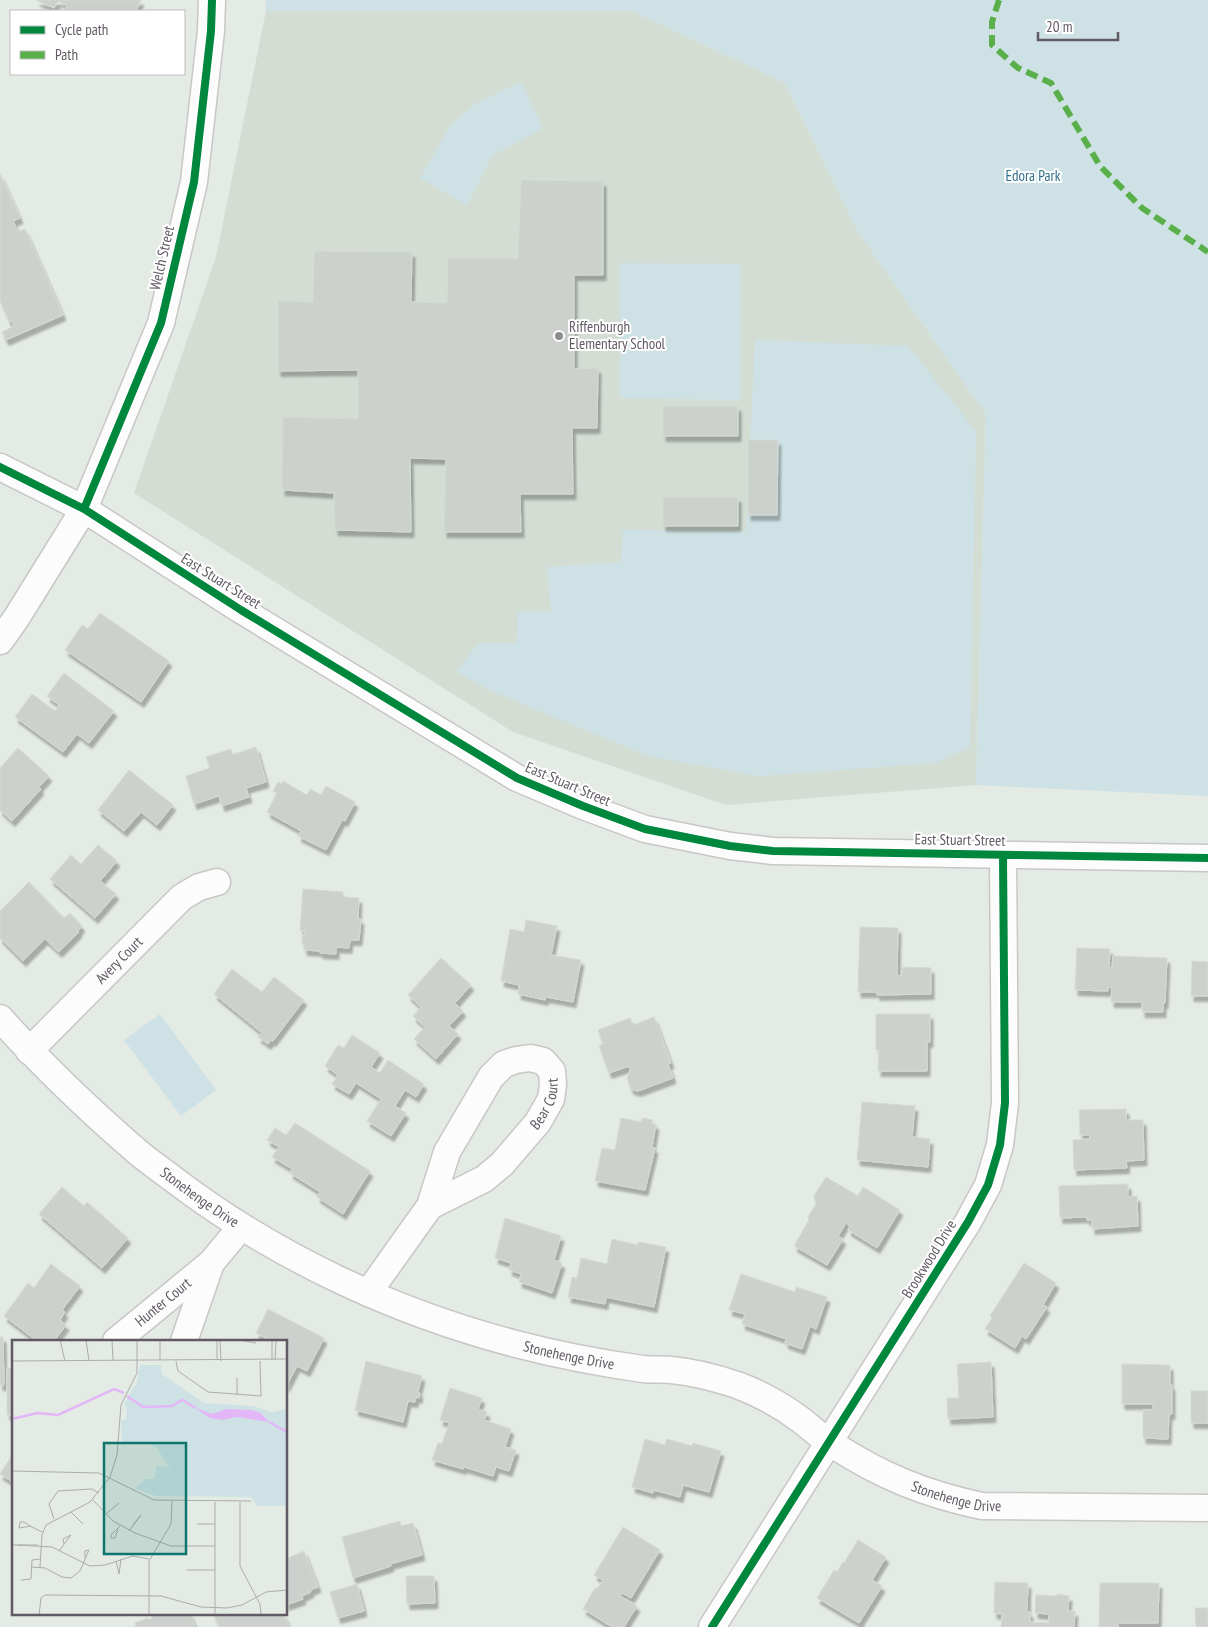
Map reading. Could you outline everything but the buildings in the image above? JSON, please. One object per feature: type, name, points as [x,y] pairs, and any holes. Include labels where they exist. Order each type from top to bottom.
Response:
[{"type":"street","name":"Welch Street","points":[[0,640],[18,617],[84,509],[161,323],[194,182],[211,31],[212,0]]},
{"type":"street","name":"East Stuart Street","points":[[0,467],[84,509],[241,610],[517,778],[582,806],[644,829],[739,847],[773,851],[1208,858]]},
{"type":"street","name":"Brookwood Drive","points":[[712,1627],[968,1222],[988,1185],[1000,1145],[1005,1103],[1003,855]]},
{"type":"street","name":"Avery Court","points":[[29,1051],[182,897],[199,887],[217,882]]},
{"type":"street","name":"Stonehenge Drive","points":[[0,1018],[29,1051],[134,1149],[203,1202],[306,1264],[368,1293],[450,1325],[516,1344],[584,1360],[707,1376],[740,1386],[779,1405],[829,1442],[868,1466],[915,1488],[982,1506],[1208,1508]]},
{"type":"street","name":"Bear Court","points":[[368,1293],[430,1206],[447,1152],[491,1076],[504,1064],[516,1060],[530,1058],[543,1061],[552,1071],[553,1085],[551,1099],[538,1122],[502,1164],[484,1179],[430,1206]]},
{"type":"street","name":"Hunter Court","points":[[117,1340],[211,1263],[241,1226]]},
{"type":"street","name":"Hunter Court","points":[[184,1340],[211,1263]]},
{"type":"shaded area","name":"Riffenburgh Elementary School","points":[[266,11],[632,11],[785,83],[858,232],[986,414],[976,785],[726,805],[513,732],[134,493],[216,257]]},
{"type":"green space","name":"Edora Park","points":[[266,0],[1208,0],[1208,796],[976,785],[986,414],[858,232],[785,83],[632,11],[266,11]]},
{"type":"green space","points":[[521,82],[543,128],[492,156],[467,205],[420,178],[451,125],[477,103]]},
{"type":"green space","points":[[620,263],[740,264],[740,400],[620,398]]},
{"type":"green space","points":[[755,340],[908,346],[976,431],[970,747],[936,763],[759,776],[648,756],[489,690],[456,671],[479,643],[517,643],[518,612],[551,612],[547,567],[621,562],[623,530],[746,531]]},
{"type":"green space","points":[[160,1014],[216,1090],[181,1116],[124,1040]]},
{"type":"marked path","points":[[999,0],[992,22],[992,45],[1018,68],[1051,83],[1100,166],[1142,208],[1208,252]]},
{"type":"cycle path","points":[[84,509],[161,323],[194,182],[211,31],[212,0]]},
{"type":"cycle path","points":[[0,467],[84,509],[241,610],[517,778],[583,806],[645,829],[730,846],[773,851],[1208,858]]},
{"type":"cycle path","points":[[712,1627],[968,1222],[988,1185],[1000,1145],[1005,1103],[1003,855]]},
{"type":"place","name":"Riffenburgh Elementary School","points":[[559,336]]}]
